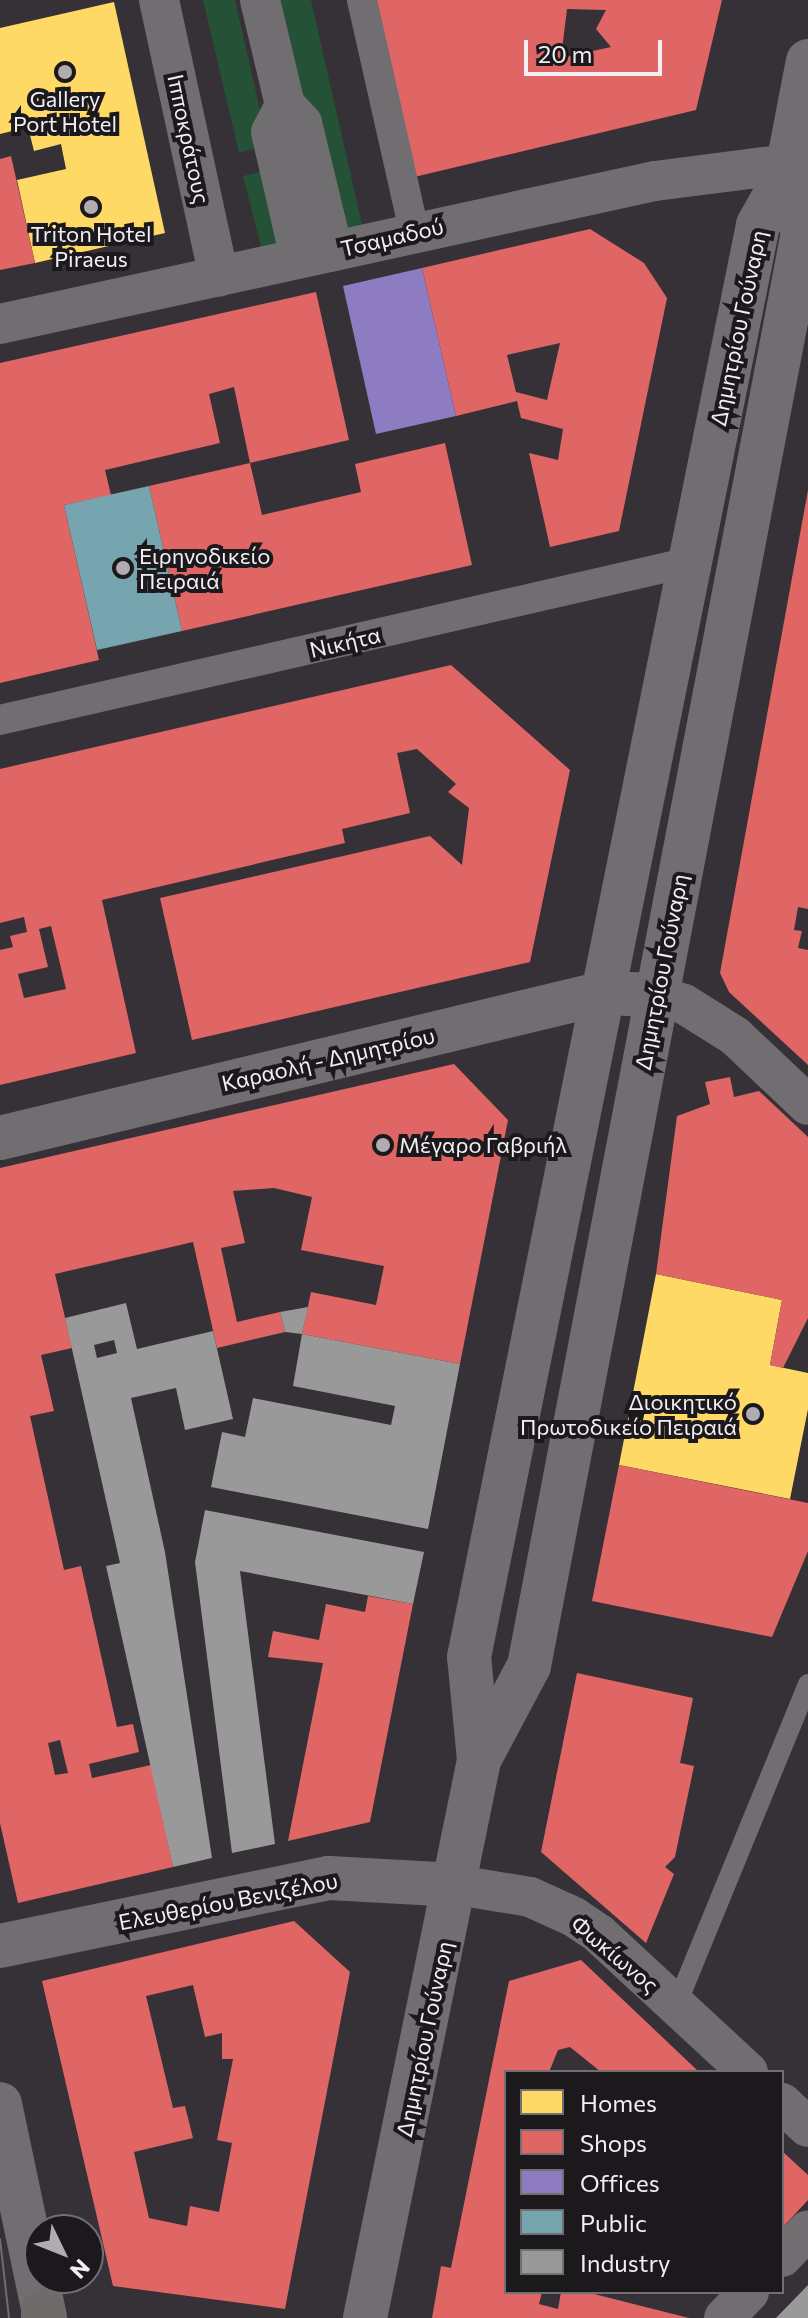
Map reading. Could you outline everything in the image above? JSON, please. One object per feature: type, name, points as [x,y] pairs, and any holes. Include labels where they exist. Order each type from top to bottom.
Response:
[{"type":"main road","name":"Δημητρίου Γούναρη","points":[[479,1760],[529,1666],[657,995],[793,346],[803,233],[794,168],[808,61]]},
{"type":"main road","name":"Δημητρίου Γούναρη","points":[[365,2318],[457,1885],[479,1760],[469,1657],[758,225],[794,168]]},
{"type":"main road","name":"Καραολή - Δημητρίου","points":[[0,1138],[603,993],[657,995]]},
{"type":"main road","name":"Ελευθερίου Βενιζέλου","points":[[0,1946],[329,1878],[457,1885]]},
{"type":"main road","points":[[0,2104],[44,2316]]},
{"type":"street","name":"Ιπποκράτους","points":[[159,0],[219,277]]},
{"type":"street","points":[[260,0],[285,105],[302,123],[316,254]]},
{"type":"street","points":[[362,0],[414,231]]},
{"type":"street","name":"Τσαμαδού","points":[[0,324],[414,231],[655,181],[794,168]]},
{"type":"street","name":"Νικήτα","points":[[0,720],[690,562]]},
{"type":"street","points":[[657,995],[684,1004],[735,1036],[808,1105]]},
{"type":"street","name":"Φωκίωνος","points":[[457,1885],[505,1890],[555,1906],[599,1934],[746,2070]]},
{"type":"street","points":[[784,2105],[808,2127]]},
{"type":"street","points":[[784,2255],[808,2230]]},
{"type":"street","points":[[724,2318],[747,2294]]},
{"type":"lane","points":[[676,2006],[808,1684]]},
{"type":"green space","points":[[203,0],[235,0],[268,145],[239,153]]},
{"type":"green space","points":[[281,0],[311,0],[363,229],[334,235]]},
{"type":"green space","points":[[271,169],[290,248],[263,255],[243,176]]},
{"type":"building: Homes","name":"Gallery Port Hotel","points":[[114,2],[165,233],[35,263],[17,180],[66,169],[61,144],[34,151],[28,127],[0,134],[0,28]]},
{"type":"building: Homes","points":[[656,1274],[782,1300],[770,1365],[808,1373],[808,1409],[790,1499],[619,1465]]},
{"type":"building: Shops","points":[[349,0],[722,0],[696,110],[389,183]],"holes":[[[567,9],[606,10],[596,29],[611,47],[561,58]]]},
{"type":"building: Shops","points":[[11,156],[35,263],[0,270],[0,159]]},
{"type":"building: Shops","points":[[590,229],[644,263],[667,298],[619,531],[550,547],[529,453],[558,460],[563,429],[521,418],[517,401],[456,416],[422,268]],"holes":[[[560,343],[547,400],[516,392],[507,355]]]},
{"type":"building: Shops","points":[[316,292],[349,440],[250,463],[234,387],[209,394],[220,443],[105,470],[111,495],[64,505],[99,660],[0,683],[0,363]]},
{"type":"building: Shops","points":[[445,443],[472,565],[182,631],[149,486],[250,463],[262,515],[361,492],[355,464]]},
{"type":"building: Shops","points":[[808,490],[808,909],[798,907],[794,930],[802,931],[798,948],[808,950],[808,1065],[729,992],[720,973]]},
{"type":"building: Shops","points":[[451,665],[570,770],[530,962],[192,1040],[160,898],[430,836],[462,865],[469,808],[448,792],[456,784],[417,749],[397,753],[410,813],[342,829],[345,843],[102,900],[136,1053],[0,1085],[0,950],[13,947],[10,936],[27,932],[24,917],[0,923],[0,769]],"holes":[[[51,926],[66,989],[24,998],[18,974],[48,967],[39,929]]]},
{"type":"building: Shops","points":[[454,1064],[508,1120],[460,1364],[302,1334],[311,1292],[376,1305],[384,1266],[301,1250],[312,1197],[274,1188],[233,1191],[245,1243],[221,1248],[237,1322],[280,1312],[285,1332],[217,1348],[193,1242],[55,1274],[72,1348],[41,1355],[54,1411],[30,1416],[64,1570],[81,1566],[117,1727],[133,1724],[139,1752],[89,1764],[92,1778],[151,1765],[173,1867],[18,1903],[0,1823],[0,1168]],"holes":[[[60,1740],[68,1773],[55,1775],[48,1743]]]},
{"type":"building: Shops","points":[[730,1077],[734,1097],[759,1091],[808,1137],[808,1318],[783,1368],[770,1365],[782,1300],[656,1274],[677,1116],[710,1104],[705,1082]]},
{"type":"building: Shops","points":[[619,1465],[808,1503],[808,1551],[772,1637],[592,1601]]},
{"type":"building: Shops","points":[[368,1596],[413,1604],[370,1822],[288,1841],[323,1663],[268,1657],[273,1631],[319,1640],[326,1604],[365,1612]]},
{"type":"building: Shops","points":[[577,1673],[693,1698],[680,1763],[694,1766],[675,1857],[665,1867],[674,1874],[646,1943],[541,1852]]},
{"type":"building: Shops","points":[[294,1921],[350,1972],[285,2309],[113,2286],[104,2247],[104,2214],[96,2214],[42,1981]],"holes":[[[193,1985],[205,2037],[222,2033],[222,2059],[233,2059],[217,2140],[232,2143],[219,2212],[190,2206],[187,2226],[149,2218],[134,2152],[193,2138],[185,2106],[173,2108],[146,1996]]]},
{"type":"building: Shops","points":[[581,1960],[697,2070],[599,2070],[570,2047],[558,2050],[550,2070],[504,2070],[504,2294],[542,2294],[539,2304],[558,2309],[561,2294],[594,2294],[689,2318],[432,2318],[441,2266],[451,2268],[509,1981]]},
{"type":"building: Shops","points":[[784,2153],[808,2175],[808,2200],[784,2226]]},
{"type":"building: Offices","points":[[422,268],[456,416],[376,434],[343,286]]},
{"type":"building: Public","name":"Ειρηνοδικείο Πειραιά","points":[[149,486],[182,631],[97,650],[64,505]]},
{"type":"building: Industry","points":[[126,1303],[137,1349],[213,1331],[233,1419],[185,1430],[176,1388],[131,1398],[165,1552],[212,1858],[173,1867],[106,1566],[120,1563],[65,1318]],"holes":[[[114,1340],[117,1353],[97,1358],[94,1345]]]},
{"type":"building: Industry","points":[[308,1307],[302,1334],[285,1332],[280,1312]]},
{"type":"building: Industry","points":[[302,1334],[460,1364],[428,1529],[211,1487],[222,1432],[245,1437],[253,1398],[391,1425],[395,1406],[293,1386]]},
{"type":"building: Industry","points":[[205,1510],[424,1552],[413,1604],[240,1571],[275,1844],[232,1853],[195,1562]]},
{"type":"building: Industry","points":[[808,2285],[808,2318],[776,2318]]},
{"type":"tram line","points":[[0,2239],[9,2318]]},
{"type":"place","name":"Gallery Port Hotel","points":[[65,72]]},
{"type":"place","name":"Triton Hotel Piraeus","points":[[91,207]]},
{"type":"place","name":"Ειρηνοδικείο Πειραιά","points":[[123,568]]},
{"type":"place","name":"Μέγαρο Γαβριήλ","points":[[383,1145]]},
{"type":"place","name":"Διοικητικό Πρωτοδικείο Πειραιά","points":[[753,1414]]}]
